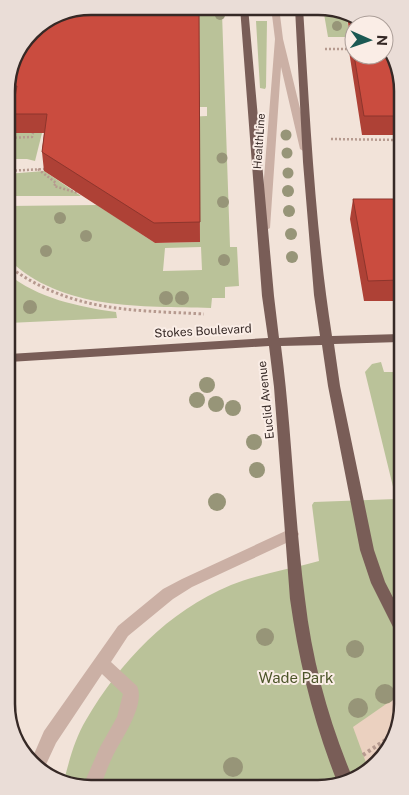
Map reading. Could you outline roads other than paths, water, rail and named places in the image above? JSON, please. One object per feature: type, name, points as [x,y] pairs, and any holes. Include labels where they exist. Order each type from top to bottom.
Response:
[{"type":"main road","name":"Euclid Avenue","points":[[245,15],[268,296],[275,341],[297,599],[309,666],[327,738],[343,776]]},
{"type":"main road","points":[[299,15],[308,162],[320,295],[334,386],[365,542],[378,583],[394,614]]},
{"type":"main road","name":"Stokes Boulevard","points":[[15,357],[88,351],[275,341],[394,338]]},
{"type":"street","name":"HealthLine","points":[[276,15],[279,39],[308,162]]},
{"type":"street","name":"HealthLine","points":[[264,245],[279,39]]},
{"type":"street","points":[[40,760],[50,737],[123,631],[148,609],[186,583],[292,534]]},
{"type":"street","points":[[94,780],[107,750],[125,721],[130,691],[101,663]]},
{"type":"park label","name":"Wade Park","points":[[296,677]]}]
